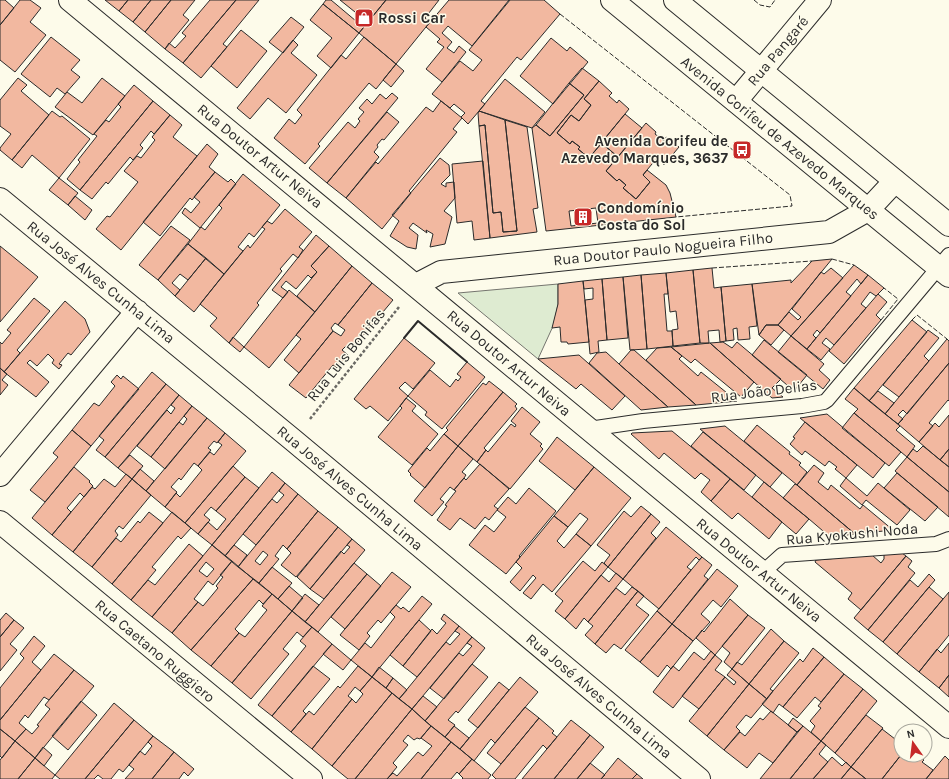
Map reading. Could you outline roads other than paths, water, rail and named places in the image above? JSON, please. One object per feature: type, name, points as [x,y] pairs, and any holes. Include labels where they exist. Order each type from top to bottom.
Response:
[{"type":"street","name":"Rua Doutor Artur Neiva","points":[[70,0],[949,727]]},
{"type":"street","name":"Avenida Corifeu de Azevedo Marques","points":[[612,0],[868,210],[945,266]]},
{"type":"street","points":[[675,0],[949,225]]},
{"type":"street","name":"Rua Pangaré","points":[[736,102],[820,0]]},
{"type":"street","name":"Rua Doutor Paulo Nogueira Filho","points":[[416,285],[441,272],[829,232],[868,210],[895,181]]},
{"type":"street","name":"Rua José Alves Cunha Lima","points":[[0,199],[293,440],[699,779]]},
{"type":"street","points":[[0,475],[137,311]]},
{"type":"street","name":"Rua Caetano Ruggiero","points":[[0,522],[311,779]]},
{"type":"lane","name":"Rua João Delias","points":[[589,429],[643,421],[802,406],[824,402],[828,400],[945,266]]},
{"type":"lane","name":"Rua Kyokushi Noda","points":[[762,573],[782,556],[936,544],[949,539]]},
{"type":"place","name":"Rossi Car","points":[[364,18]]},
{"type":"place","name":"Avenida Corifeu de Azevedo Marques, 3637","points":[[742,150]]},
{"type":"place","name":"Condomínio Costa do Sol","points":[[583,217]]}]
